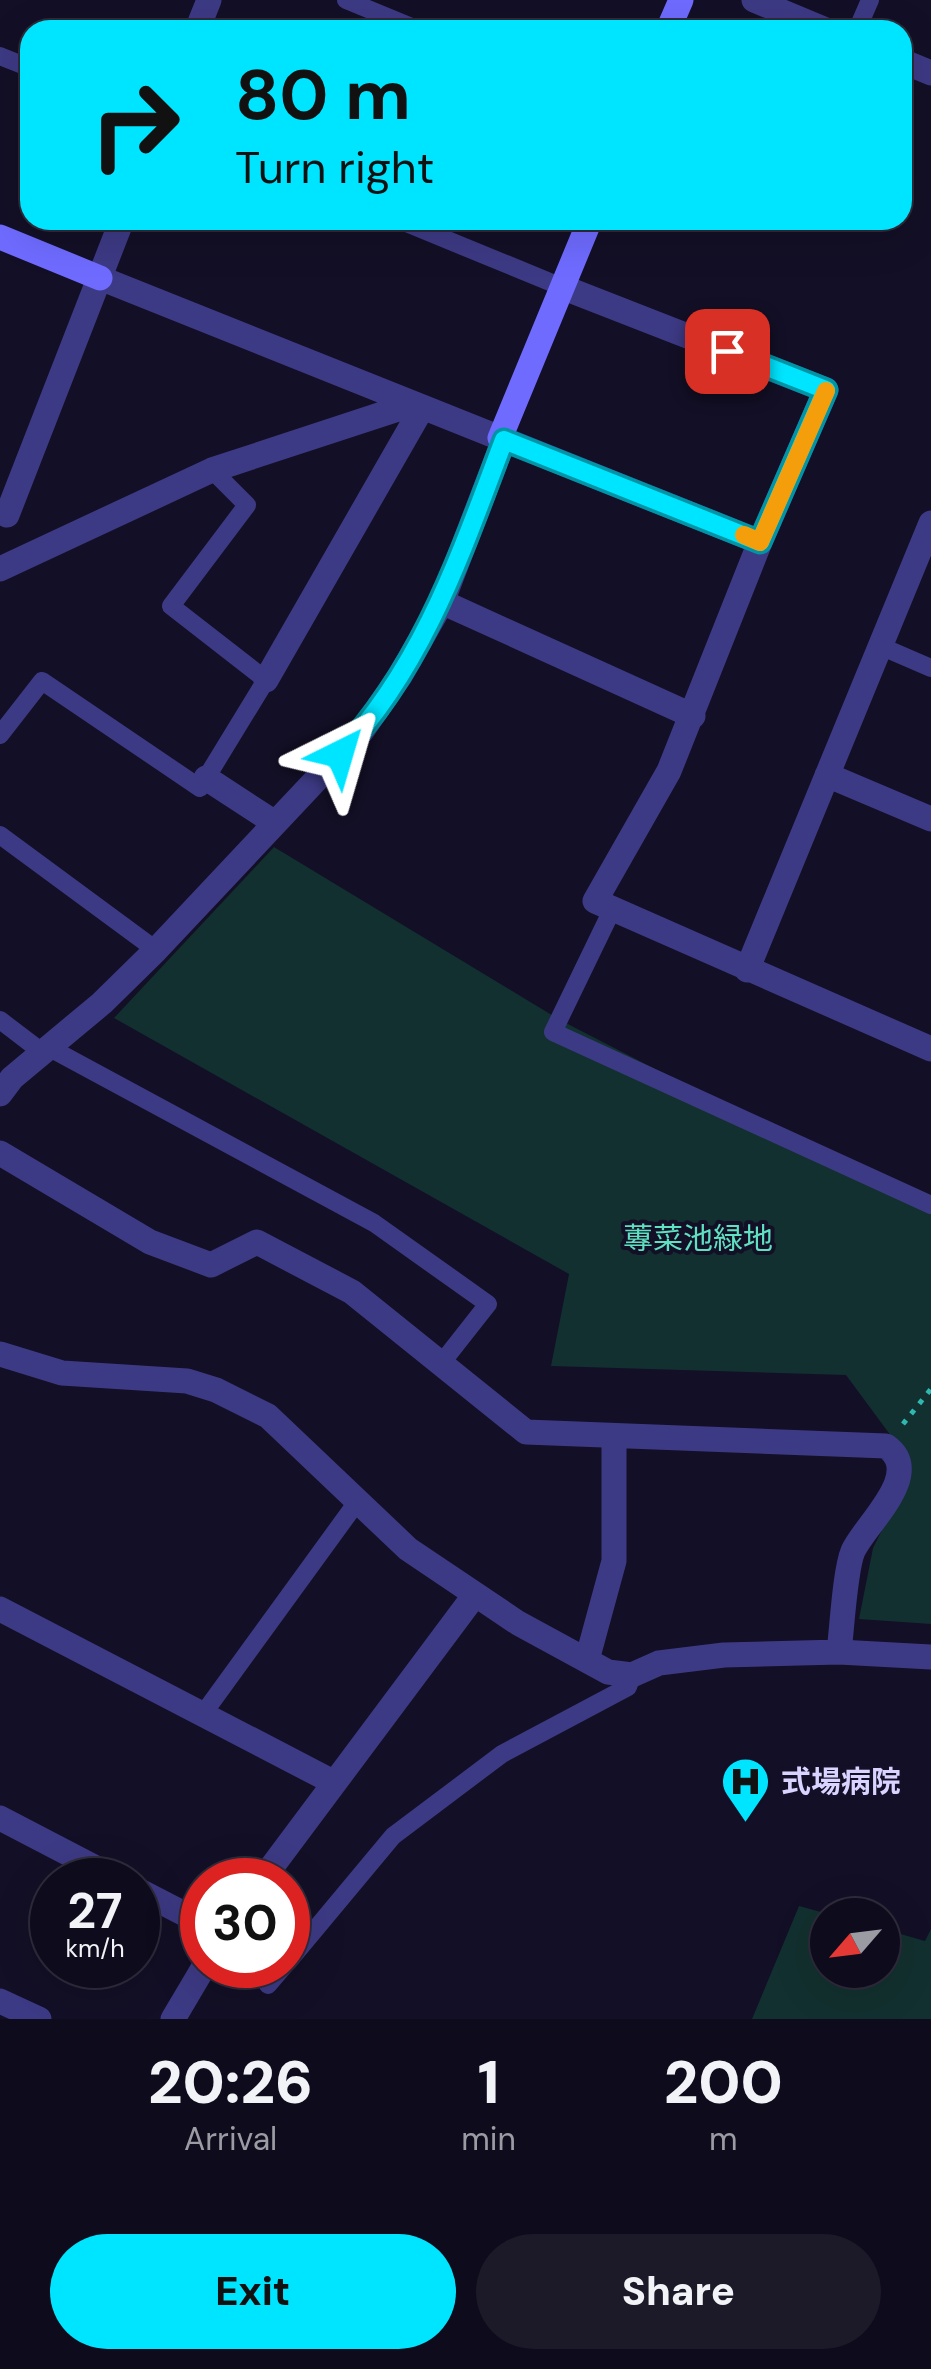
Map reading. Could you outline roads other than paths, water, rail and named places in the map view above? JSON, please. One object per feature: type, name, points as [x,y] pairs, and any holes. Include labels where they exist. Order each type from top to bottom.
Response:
[{"type":"street","points":[[754,0],[802,20]]},
{"type":"street","points":[[7,515],[118,230]]},
{"type":"street","points":[[0,1094],[12,1078],[102,1003],[156,950],[362,731],[400,676],[442,602],[586,230]]},
{"type":"street","points":[[0,237],[760,542]]},
{"type":"street","points":[[562,287],[826,390],[760,542],[669,771],[595,901],[931,1050]]},
{"type":"street","points":[[0,569],[212,470],[418,406]]},
{"type":"street","points":[[266,680],[418,406]]},
{"type":"street","points":[[748,970],[931,523]]},
{"type":"street","points":[[442,602],[692,716]]},
{"type":"street","points":[[827,775],[931,819]]},
{"type":"street","points":[[206,778],[275,824]]},
{"type":"street","points":[[0,1152],[150,1242],[212,1265],[257,1242],[275,1250],[352,1292],[526,1432],[886,1446],[896,1453],[900,1464],[896,1484],[852,1552],[839,1652]]},
{"type":"street","points":[[0,1354],[62,1373],[187,1381],[216,1390],[268,1416],[408,1549],[474,1596],[608,1672],[632,1674],[659,1663],[724,1655],[839,1652],[931,1657]]},
{"type":"street","points":[[587,1660],[614,1560],[614,1438]]},
{"type":"street","points":[[278,1858],[474,1596]]},
{"type":"street","points":[[0,1609],[333,1782]]},
{"type":"street","points":[[0,1818],[77,1858]]},
{"type":"street","points":[[173,2019],[191,1988]]},
{"type":"street","points":[[0,2002],[40,2019]]},
{"type":"lane","points":[[346,0],[395,20]]},
{"type":"lane","points":[[423,230],[562,287]]},
{"type":"lane","points":[[0,735],[42,681],[200,788],[266,680],[170,606],[248,505],[212,470]]},
{"type":"lane","points":[[880,646],[931,668]]},
{"type":"lane","points":[[0,835],[156,950]]},
{"type":"lane","points":[[612,908],[553,1032],[931,1205]]},
{"type":"lane","points":[[0,1020],[45,1049],[374,1223],[488,1304],[440,1364]]},
{"type":"lane","points":[[203,1714],[357,1502]]},
{"type":"lane","points":[[310,1935],[393,1836],[502,1754],[628,1688],[632,1674]]},
{"type":"place","name":"式場病院","points":[[746,1824]]},
{"type":"park label","name":"蓴菜池緑地","points":[[698,1239]]}]
